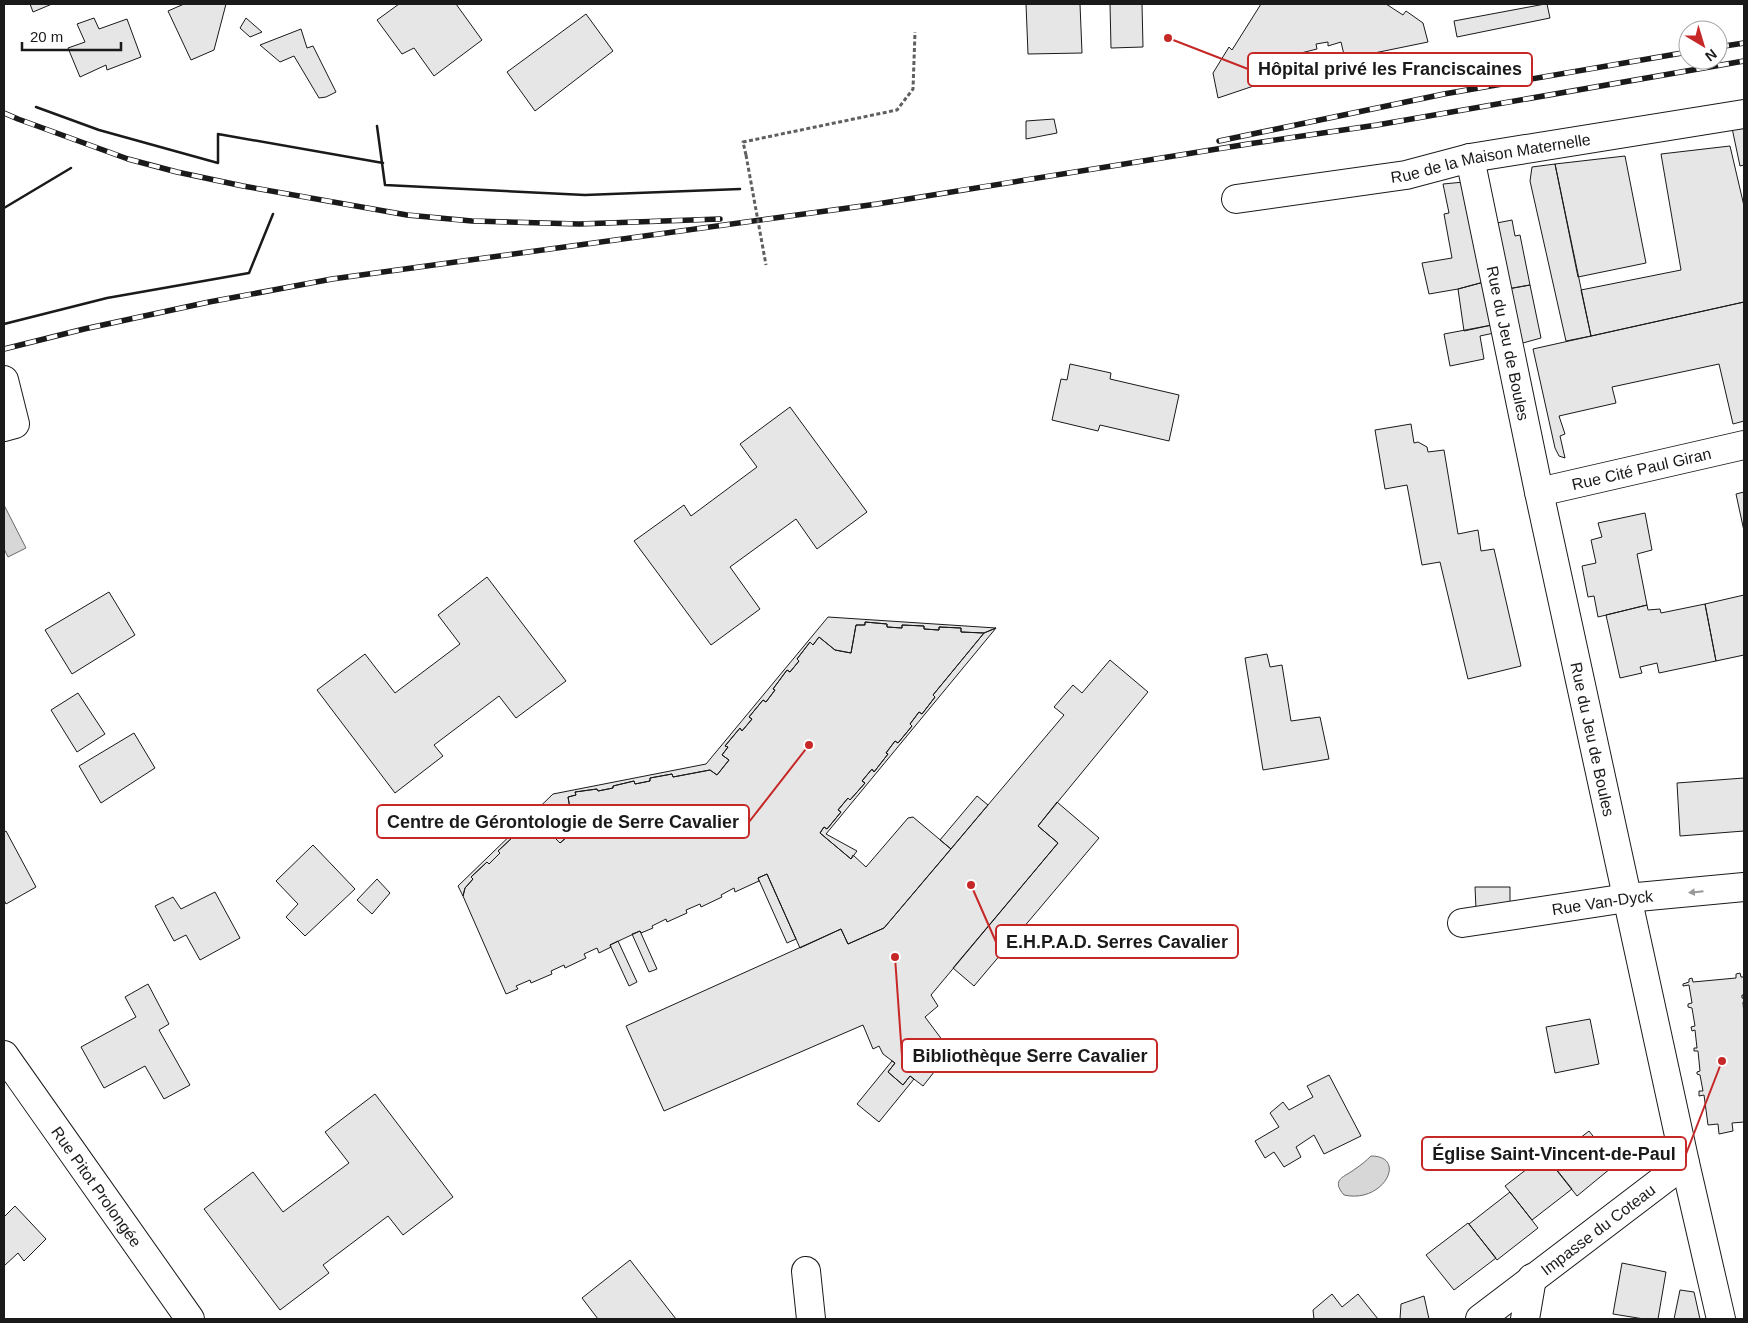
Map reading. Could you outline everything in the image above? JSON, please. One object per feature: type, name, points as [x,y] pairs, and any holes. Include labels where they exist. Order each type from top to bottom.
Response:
[{"type":"street","name":"Rue de la Maison Maternelle","points":[[1236,199],[1406,175],[1470,158],[1744,114]]},
{"type":"street","name":"Rue du Jeu de Boules","points":[[1470,158],[1539,492],[1685,1163],[1721,1319]]},
{"type":"street","points":[[4,427],[15,424],[5,386]]},
{"type":"street","name":"Rue Cité Paul Giran","points":[[1539,492],[1744,446]]},
{"type":"street","name":"Rue Van-Dyck","points":[[1462,923],[1627,898],[1744,887]]},
{"type":"street","name":"Rue Pitot Prolongée","points":[[4,1055],[190,1319]]},
{"type":"street","name":"Impasse du Coteau","points":[[1480,1319],[1685,1163]]},
{"type":"street","points":[[806,1271],[810,1319]]},
{"type":"street","name":"Impasse du Coteau","points":[[1525,1319],[1532,1278]]},
{"type":"path","points":[[766,265],[743,142],[897,110],[913,90],[915,32]]},
{"type":"shaded area","points":[[4,505],[26,548],[8,557],[4,549]]},
{"type":"shaded area","points":[[1371,1156],[1382,1158],[1388,1163],[1389,1171],[1386,1179],[1380,1187],[1370,1193],[1358,1196],[1344,1195],[1338,1185],[1340,1179]]},
{"type":"building","points":[[30,4],[52,4],[33,12]]},
{"type":"building","points":[[184,4],[226,4],[214,50],[191,60],[168,11]]},
{"type":"building","points":[[399,4],[456,4],[482,40],[434,76],[414,48],[402,54],[377,20]]},
{"type":"building","points":[[1026,4],[1080,4],[1082,53],[1028,54]]},
{"type":"building","points":[[1110,4],[1142,4],[1143,47],[1111,48]]},
{"type":"building","points":[[1261,4],[1386,4],[1403,15],[1406,11],[1423,23],[1428,42],[1345,59],[1341,42],[1328,46],[1328,42],[1316,44],[1317,49],[1297,54],[1301,70],[1218,98],[1213,73],[1229,47],[1232,50]]},
{"type":"building","points":[[1547,4],[1550,18],[1457,37],[1454,21]]},
{"type":"building","points":[[586,14],[613,51],[535,111],[507,72]]},
{"type":"building","points":[[94,18],[99,29],[127,19],[141,57],[107,70],[106,65],[80,77],[68,48],[85,42],[77,24]]},
{"type":"building","points":[[246,18],[262,32],[250,37],[240,28]]},
{"type":"building","points":[[301,29],[307,48],[313,46],[336,92],[326,97],[319,98],[294,56],[280,62],[260,45]]},
{"type":"building","points":[[1054,119],[1057,133],[1026,139],[1026,121]]},
{"type":"building","points":[[1744,126],[1744,165],[1740,166],[1732,128]]},
{"type":"building","points":[[1730,146],[1744,206],[1744,302],[1591,336],[1581,290],[1681,270],[1661,154]]},
{"type":"building","points":[[1625,156],[1646,263],[1578,277],[1555,164]]},
{"type":"building","points":[[1555,164],[1591,336],[1566,341],[1530,181],[1532,167]]},
{"type":"building","points":[[1464,182],[1484,282],[1429,294],[1422,263],[1452,258],[1444,214],[1449,213],[1443,184]]},
{"type":"building","points":[[1512,220],[1515,236],[1520,235],[1530,285],[1502,290],[1492,224]]},
{"type":"building","points":[[1484,282],[1492,325],[1464,331],[1458,289]]},
{"type":"building","points":[[1530,285],[1541,338],[1512,346],[1502,290]]},
{"type":"building","points":[[1744,302],[1744,421],[1733,424],[1719,364],[1612,387],[1616,403],[1559,416],[1565,434],[1560,436],[1565,458],[1559,456],[1555,448],[1533,349]]},
{"type":"building","points":[[1492,325],[1494,333],[1480,336],[1484,359],[1450,366],[1444,334]]},
{"type":"building","points":[[1070,364],[1111,373],[1110,379],[1179,395],[1169,441],[1100,425],[1098,431],[1052,420],[1061,379],[1067,380]]},
{"type":"building","points":[[790,407],[867,512],[817,549],[796,519],[730,567],[760,609],[711,645],[634,541],[684,505],[691,516],[757,467],[740,444]]},
{"type":"building","points":[[1411,424],[1414,443],[1418,442],[1427,447],[1428,452],[1444,450],[1458,534],[1478,530],[1481,551],[1494,549],[1521,666],[1468,679],[1440,562],[1422,565],[1407,485],[1385,489],[1375,430]]},
{"type":"building","points":[[1744,492],[1744,531],[1736,494]]},
{"type":"building","points":[[1645,513],[1652,550],[1637,554],[1647,605],[1598,617],[1594,596],[1588,597],[1582,566],[1596,563],[1591,540],[1602,537],[1598,523]]},
{"type":"building","points":[[487,577],[566,681],[516,718],[499,696],[434,745],[443,756],[395,793],[317,690],[365,654],[395,693],[460,644],[438,615]]},
{"type":"building","points":[[109,592],[135,635],[72,674],[45,630]]},
{"type":"building","points":[[1744,595],[1744,655],[1716,661],[1705,604]]},
{"type":"building","points":[[1705,604],[1716,661],[1659,673],[1657,663],[1640,667],[1642,673],[1620,678],[1606,615],[1647,605],[1648,610],[1660,609],[1661,613]]},
{"type":"building","points":[[828,617],[996,628],[984,633],[961,632],[961,628],[939,627],[939,630],[924,629],[924,626],[902,625],[902,628],[887,627],[887,624],[865,622],[865,625],[856,625],[851,653],[835,650],[819,637],[813,645],[810,642],[797,659],[799,661],[790,672],[787,670],[766,702],[763,700],[749,717],[752,719],[742,731],[740,728],[725,746],[728,747],[722,755],[729,760],[717,775],[710,770],[673,777],[672,774],[650,778],[650,781],[635,784],[634,781],[598,791],[597,789],[575,792],[576,795],[568,797],[574,831],[560,843],[534,817],[525,825],[527,827],[516,838],[514,836],[498,851],[500,853],[489,864],[487,862],[471,877],[473,879],[465,888],[463,896],[458,886],[553,794],[706,764]]},
{"type":"building","points":[[865,622],[887,624],[887,627],[902,628],[902,625],[924,626],[924,629],[939,630],[939,627],[961,628],[961,632],[984,633],[933,695],[935,697],[922,714],[919,712],[910,724],[912,726],[898,743],[895,741],[874,772],[872,769],[862,781],[865,783],[850,800],[848,798],[838,810],[841,812],[827,829],[824,827],[820,833],[851,859],[853,855],[866,867],[908,818],[913,817],[951,849],[884,928],[848,944],[841,929],[800,948],[767,874],[758,878],[759,881],[735,892],[734,888],[721,895],[722,897],[701,907],[700,904],[686,910],[687,913],[667,922],[666,919],[652,926],[653,928],[641,933],[640,931],[610,945],[611,947],[599,953],[597,948],[584,954],[586,958],[565,968],[564,965],[551,971],[552,974],[531,983],[530,980],[516,986],[518,989],[506,994],[463,896],[465,888],[473,879],[471,877],[487,862],[489,864],[500,853],[498,851],[514,836],[516,838],[527,827],[525,825],[534,817],[560,843],[574,831],[568,797],[576,795],[575,792],[597,789],[598,791],[634,781],[635,784],[650,781],[650,778],[672,774],[673,777],[710,770],[717,775],[729,760],[722,755],[728,747],[725,746],[740,728],[742,731],[752,719],[749,717],[763,700],[766,702],[787,670],[790,672],[799,661],[797,659],[810,642],[813,645],[819,637],[835,650],[851,653],[856,625],[865,625]]},
{"type":"building","points":[[996,628],[826,834],[857,851],[851,859],[820,833],[824,827],[827,829],[841,812],[838,810],[848,798],[850,800],[865,783],[862,781],[872,769],[874,772],[895,741],[898,743],[912,726],[910,724],[919,712],[922,714],[935,697],[933,695],[984,633]]},
{"type":"building","points":[[1267,654],[1270,667],[1282,665],[1291,721],[1320,717],[1329,759],[1263,770],[1245,658]]},
{"type":"building","points":[[1110,660],[1148,692],[1038,826],[1058,843],[931,995],[938,1006],[925,1017],[943,1041],[945,1055],[942,1062],[923,1086],[910,1076],[903,1085],[888,1072],[895,1063],[883,1054],[879,1046],[873,1049],[863,1025],[664,1111],[626,1026],[841,929],[848,944],[884,928],[1064,715],[1054,707],[1073,685],[1082,693]]},
{"type":"building","points":[[78,693],[105,734],[77,752],[51,710]]},
{"type":"building","points":[[134,733],[155,768],[101,803],[79,766]]},
{"type":"building","points":[[1744,778],[1744,831],[1680,836],[1677,783]]},
{"type":"building","points":[[977,796],[988,805],[951,849],[940,840]]},
{"type":"building","points":[[1057,802],[1099,838],[974,986],[953,968],[1058,843],[1038,826]]},
{"type":"building","points":[[6,831],[36,887],[6,904],[4,900],[4,832]]},
{"type":"building","points":[[313,845],[355,889],[305,936],[286,917],[298,904],[276,881]]},
{"type":"building","points":[[767,874],[796,939],[787,943],[758,878]]},
{"type":"building","points":[[377,879],[390,893],[372,914],[357,900]]},
{"type":"building","points":[[1475,887],[1510,887],[1510,908],[1476,909]]},
{"type":"building","points":[[215,892],[240,938],[200,960],[186,935],[174,941],[155,906],[173,897],[181,909]]},
{"type":"building","points":[[640,931],[657,969],[649,972],[632,934]]},
{"type":"building","points":[[618,941],[637,982],[629,986],[610,945]]},
{"type":"building","points":[[1740,973],[1741,977],[1744,977],[1744,995],[1742,995],[1742,998],[1744,998],[1744,1122],[1732,1123],[1733,1131],[1719,1134],[1718,1124],[1708,1125],[1704,1095],[1699,1096],[1699,1091],[1703,1091],[1700,1075],[1697,1074],[1700,1071],[1698,1051],[1694,1051],[1694,1048],[1697,1048],[1695,1030],[1692,1031],[1691,1027],[1695,1026],[1692,1008],[1688,1007],[1688,1004],[1692,1003],[1689,985],[1683,986],[1683,984],[1689,982],[1689,979],[1692,978],[1693,982],[1736,978],[1736,974]]},
{"type":"building","points":[[148,984],[169,1024],[159,1030],[190,1085],[164,1099],[145,1066],[104,1088],[81,1047],[136,1017],[125,997]]},
{"type":"building","points":[[1590,1019],[1599,1064],[1555,1073],[1546,1027]]},
{"type":"building","points":[[892,1061],[895,1063],[888,1072],[903,1085],[910,1076],[914,1079],[879,1122],[857,1104]]},
{"type":"building","points":[[1329,1075],[1361,1136],[1324,1154],[1314,1135],[1296,1147],[1301,1157],[1284,1167],[1274,1152],[1265,1158],[1255,1141],[1279,1127],[1270,1113],[1283,1102],[1289,1110],[1313,1097],[1307,1086]]},
{"type":"building","points":[[375,1094],[453,1197],[403,1235],[388,1216],[323,1265],[329,1273],[280,1310],[204,1209],[253,1172],[283,1212],[349,1163],[325,1132]]},
{"type":"building","points":[[1589,1131],[1604,1150],[1622,1137],[1626,1137],[1632,1141],[1633,1150],[1577,1196],[1550,1162]]},
{"type":"building","points":[[1545,1155],[1572,1189],[1532,1220],[1505,1186]]},
{"type":"building","points":[[1510,1192],[1538,1228],[1497,1260],[1469,1224]]},
{"type":"building","points":[[15,1206],[46,1239],[24,1261],[18,1253],[4,1266],[4,1217]]},
{"type":"building","points":[[1468,1223],[1496,1258],[1454,1290],[1426,1255]]},
{"type":"building","points":[[630,1260],[676,1319],[598,1319],[582,1298]]},
{"type":"building","points":[[1622,1263],[1666,1272],[1658,1319],[1644,1319],[1613,1314]]},
{"type":"building","points":[[1680,1290],[1694,1292],[1700,1319],[1674,1319]]},
{"type":"building","points":[[1332,1294],[1342,1307],[1358,1294],[1378,1319],[1314,1319],[1313,1310]]},
{"type":"building","points":[[1424,1296],[1429,1319],[1400,1319],[1401,1304]]},
{"type":"railway","points":[[1728,45],[1744,43]]},
{"type":"railway","points":[[1219,141],[1444,94],[1678,54]]},
{"type":"railway","points":[[4,349],[84,329],[209,302],[332,279],[877,204],[1377,125],[1744,61]]},
{"type":"railway","points":[[4,113],[128,159],[177,172],[243,186],[407,215],[472,221],[579,224],[720,219]]},
{"type":"wall","points":[[36,107],[99,130],[218,163],[218,134],[383,163]]},
{"type":"wall","points":[[377,126],[385,185],[585,195],[740,189]]},
{"type":"wall","points":[[4,208],[71,168]]},
{"type":"wall","points":[[4,324],[107,298],[249,273],[273,214]]},
{"type":"place","name":"Hôpital privé les Franciscaines","points":[[1168,38]]},
{"type":"place","name":"Centre de Gérontologie de Serre Cavalier","points":[[809,745]]},
{"type":"place","name":"E.H.P.A.D. Serres Cavalier","points":[[971,885]]},
{"type":"place","name":"Bibliothèque Serre Cavalier","points":[[895,957]]},
{"type":"place","name":"Église Saint-Vincent-de-Paul","points":[[1722,1061]]}]
